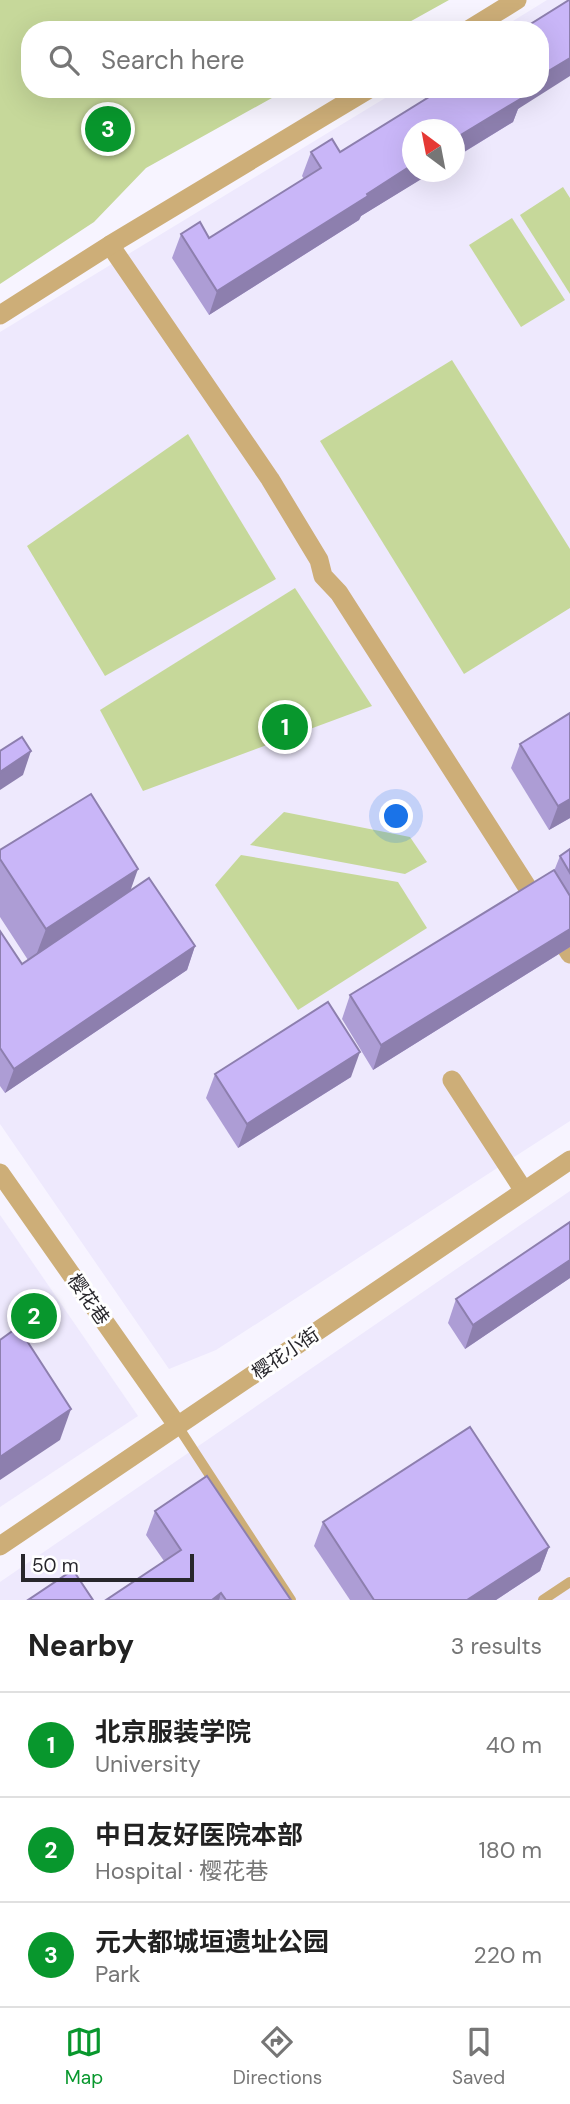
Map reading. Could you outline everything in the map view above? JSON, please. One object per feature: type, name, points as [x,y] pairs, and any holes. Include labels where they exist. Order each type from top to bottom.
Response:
[{"type":"street","points":[[483,21],[517,0]]},
{"type":"street","points":[[0,315],[354,98]]},
{"type":"street","points":[[110,246],[270,479],[319,561],[323,576],[339,593],[570,954]]},
{"type":"street","points":[[452,1080],[524,1191]]},
{"type":"street","name":"樱花小街","points":[[0,1546],[570,1160]]},
{"type":"street","name":"樱花巷","points":[[0,1173],[177,1425]]},
{"type":"lane","points":[[177,1425],[291,1600]]},
{"type":"lane","points":[[543,1600],[570,1582]]},
{"type":"shaded area","points":[[547,0],[570,0],[570,1121],[216,1350],[169,1369],[0,1124],[0,332],[385,98],[549,98],[549,21],[513,21]]},
{"type":"shaded area","points":[[570,1191],[570,1600],[0,1600],[0,1582]]},
{"type":"shaded area","points":[[0,1215],[138,1416],[0,1507]]},
{"type":"green space","points":[[0,0],[449,0],[411,21],[21,21],[21,98],[272,98],[146,168],[94,222],[0,284]]},
{"type":"green space","points":[[563,187],[570,198],[570,294],[520,215]]},
{"type":"green space","points":[[512,218],[565,300],[521,327],[469,245]]},
{"type":"green space","points":[[452,360],[570,549],[570,608],[464,674],[320,441]]},
{"type":"green space","points":[[188,434],[276,579],[105,676],[27,546]]},
{"type":"green space","points":[[295,588],[372,706],[143,791],[100,710]]},
{"type":"green space","points":[[284,812],[410,837],[427,862],[405,874],[250,845]]},
{"type":"green space","points":[[241,855],[398,882],[427,928],[298,1010],[215,885]]},
{"type":"building","points":[[570,0],[570,58],[549,71],[549,21],[536,21]]},
{"type":"building","points":[[427,98],[522,98],[465,132],[465,119],[402,119],[402,171],[367,194],[368,196],[217,291],[181,234],[200,222],[209,238],[321,168],[311,152],[332,139],[340,152]]},
{"type":"building","points":[[570,713],[570,799],[558,806],[520,744]]},
{"type":"building","points":[[22,737],[31,751],[0,772],[0,751]]},
{"type":"building","points":[[91,794],[138,869],[46,929],[0,859],[0,850]]},
{"type":"building","points":[[570,849],[570,873],[560,856]]},
{"type":"building","points":[[554,870],[570,896],[570,929],[381,1045],[350,995]]},
{"type":"building","points":[[149,878],[195,946],[14,1069],[0,1048],[0,931],[22,964]]},
{"type":"building","points":[[328,1002],[360,1052],[247,1124],[215,1074]]},
{"type":"building","points":[[570,1222],[570,1260],[473,1325],[456,1299]]},
{"type":"building","points":[[18,1327],[71,1409],[0,1457],[0,1340]]},
{"type":"building","points":[[470,1427],[549,1547],[467,1600],[374,1600],[323,1522]]},
{"type":"building","points":[[207,1476],[291,1600],[226,1600],[221,1593],[212,1600],[106,1600],[181,1550],[155,1511]]},
{"type":"building","points":[[73,1570],[93,1600],[28,1600]]},
{"type":"place","name":"元大都城垣遗址公园","points":[[108,129]]},
{"type":"place","name":"北京服装学院","points":[[285,727]]},
{"type":"place","name":"中日友好医院本部","points":[[34,1316]]}]
